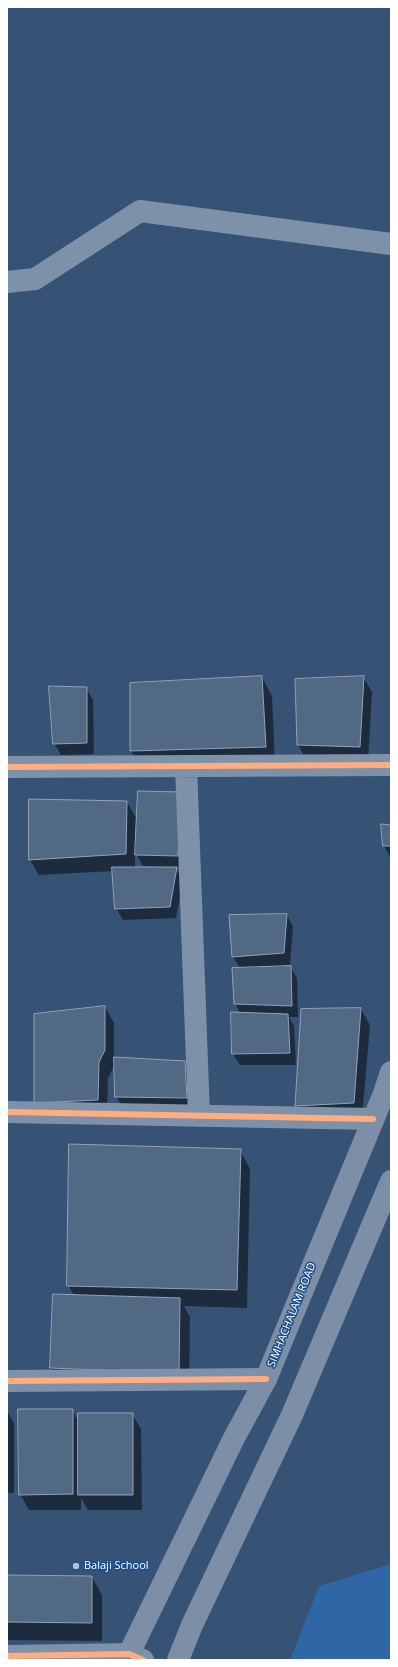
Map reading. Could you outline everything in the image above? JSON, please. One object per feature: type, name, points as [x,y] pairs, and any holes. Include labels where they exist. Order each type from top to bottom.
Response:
[{"type":"main road","name":"SIMHACHALAM ROAD","points":[[133,1658],[234,1438],[266,1378],[373,1119],[387,1098],[391,1072]]},
{"type":"main road","points":[[178,1660],[192,1625],[292,1415],[391,1181]]},
{"type":"street","points":[[7,282],[35,279],[140,211],[391,244]]},
{"type":"street","points":[[7,767],[391,765]]},
{"type":"street","points":[[186,766],[200,1116]]},
{"type":"street","points":[[7,1112],[373,1119]]},
{"type":"street","points":[[7,1381],[266,1378]]},
{"type":"street","points":[[7,1656],[133,1658]]},
{"type":"shaded area","points":[[391,1564],[391,1660],[290,1660],[319,1586]]},
{"type":"building","points":[[262,676],[266,747],[130,751],[130,683]]},
{"type":"building","points":[[364,676],[360,747],[297,745],[295,679]]},
{"type":"building","points":[[49,686],[87,687],[87,743],[53,744]]},
{"type":"building","points":[[138,791],[181,792],[178,856],[135,855]]},
{"type":"building","points":[[29,799],[127,801],[126,854],[29,860]]},
{"type":"building","points":[[381,824],[391,825],[391,846],[383,846]]},
{"type":"building","points":[[112,867],[177,867],[170,907],[115,909]]},
{"type":"building","points":[[287,914],[284,953],[232,957],[229,915]]},
{"type":"building","points":[[291,966],[292,1006],[234,1004],[232,968]]},
{"type":"building","points":[[105,1006],[105,1050],[99,1062],[98,1100],[34,1103],[34,1014]]},
{"type":"building","points":[[361,1008],[354,1103],[295,1106],[301,1009]]},
{"type":"building","points":[[231,1012],[288,1014],[290,1053],[232,1054]]},
{"type":"building","points":[[114,1057],[185,1061],[187,1098],[115,1097]]},
{"type":"building","points":[[69,1144],[241,1149],[237,1290],[67,1286]]},
{"type":"building","points":[[53,1294],[180,1298],[179,1373],[50,1368]]},
{"type":"building","points":[[18,1409],[73,1409],[73,1494],[19,1495]]},
{"type":"building","points":[[78,1413],[133,1413],[133,1495],[78,1495]]},
{"type":"building","points":[[7,1575],[92,1576],[92,1623],[7,1622]]},
{"type":"cycle path","points":[[7,767],[391,765]]},
{"type":"cycle path","points":[[7,1112],[373,1119]]},
{"type":"cycle path","points":[[7,1381],[266,1379]]},
{"type":"cycle path","points":[[7,1656],[129,1654],[143,1660]]},
{"type":"place","name":"Balaji School","points":[[76,1566]]}]
